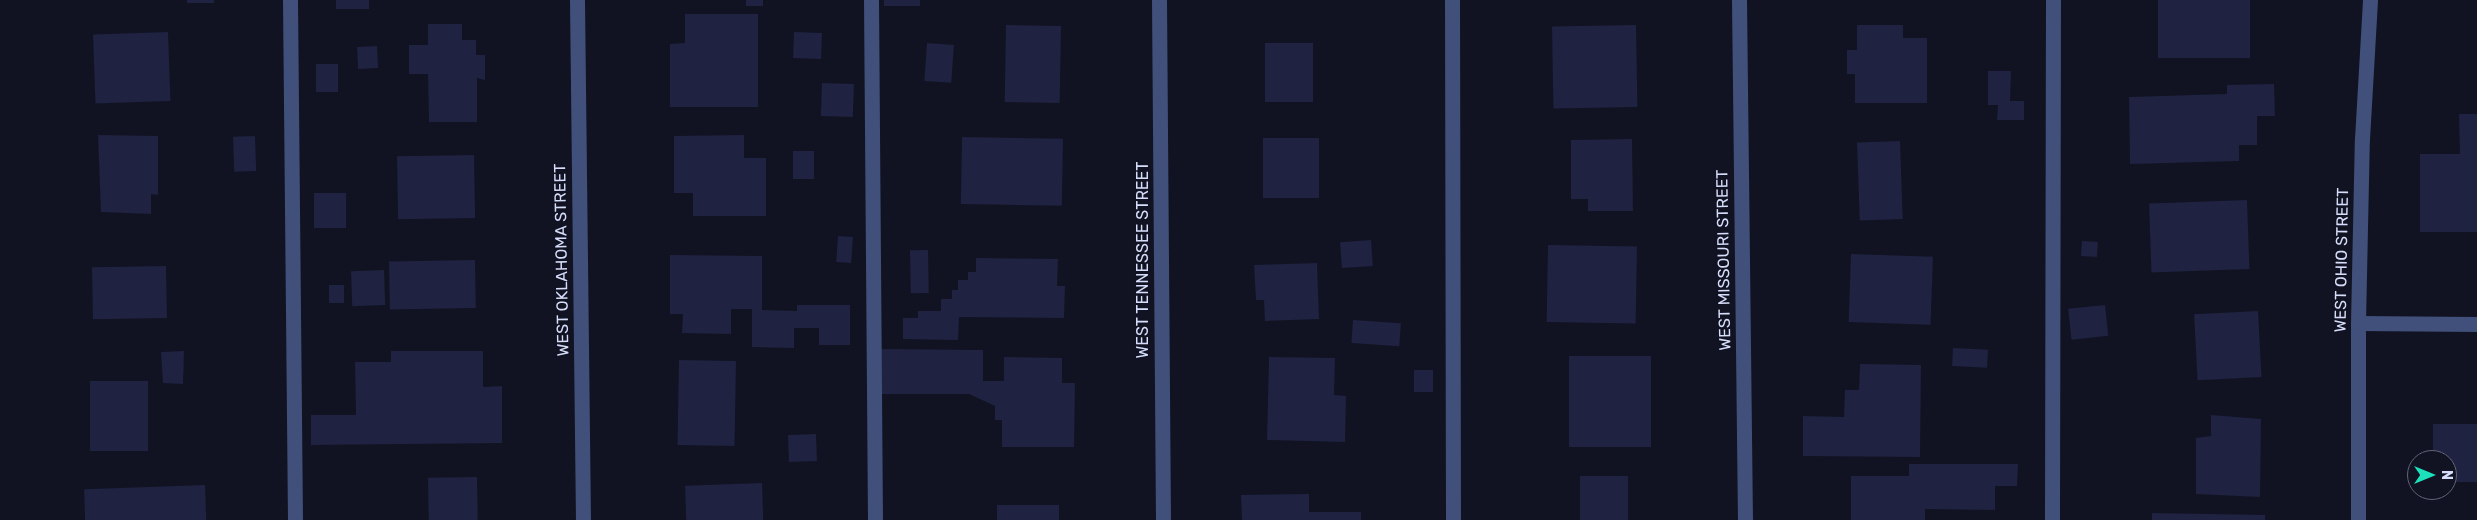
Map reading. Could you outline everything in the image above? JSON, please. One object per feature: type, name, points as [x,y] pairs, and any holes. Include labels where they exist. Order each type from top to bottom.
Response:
[{"type":"street","points":[[290,0],[295,520]]},
{"type":"street","name":"WEST OKLAHOMA STREET","points":[[577,0],[583,520]]},
{"type":"street","points":[[871,0],[875,520]]},
{"type":"street","name":"WEST TENNESSEE STREET","points":[[1159,0],[1163,520]]},
{"type":"street","points":[[1452,0],[1453,520]]},
{"type":"street","name":"WEST MISSOURI STREET","points":[[1739,0],[1745,520]]},
{"type":"street","points":[[2052,520],[2053,0]]},
{"type":"street","name":"WEST OHIO STREET","points":[[2358,520],[2358,323],[2362,139],[2370,0]]},
{"type":"street","points":[[2358,323],[2477,324]]},
{"type":"building","points":[[187,0],[214,0],[214,3],[187,3]]},
{"type":"building","points":[[336,0],[369,0],[369,9],[336,9]]},
{"type":"building","points":[[746,0],[763,0],[763,6],[746,6]]},
{"type":"building","points":[[884,0],[920,0],[920,6],[884,6]]},
{"type":"building","points":[[2158,0],[2250,0],[2250,58],[2158,58]]},
{"type":"building","points":[[685,14],[758,14],[758,107],[670,107],[670,44],[685,43]]},
{"type":"building","points":[[428,24],[462,24],[462,40],[476,40],[476,55],[485,55],[485,80],[477,78],[477,122],[429,122],[428,74],[409,74],[409,45],[428,45]]},
{"type":"building","points":[[1006,25],[1061,26],[1060,103],[1005,102]]},
{"type":"building","points":[[1636,25],[1637,107],[1553,108],[1552,26]]},
{"type":"building","points":[[1857,25],[1903,25],[1903,38],[1927,38],[1927,103],[1855,103],[1855,74],[1847,74],[1847,50],[1857,50]]},
{"type":"building","points":[[168,32],[170,101],[95,104],[93,35]]},
{"type":"building","points":[[794,32],[822,33],[821,59],[793,58]]},
{"type":"building","points":[[927,43],[954,45],[951,83],[924,81]]},
{"type":"building","points":[[1265,43],[1313,43],[1313,102],[1265,102]]},
{"type":"building","points":[[377,46],[378,68],[358,69],[357,47]]},
{"type":"building","points":[[316,64],[338,64],[338,92],[316,92]]},
{"type":"building","points":[[1988,71],[2011,71],[2010,101],[2024,101],[2024,120],[1997,120],[1998,105],[1988,105]]},
{"type":"building","points":[[822,83],[854,84],[853,117],[821,116]]},
{"type":"building","points":[[2274,84],[2275,116],[2257,116],[2257,145],[2239,145],[2239,161],[2130,164],[2129,97],[2227,94],[2227,85]]},
{"type":"building","points":[[2459,114],[2477,114],[2477,232],[2420,232],[2420,154],[2460,154]]},
{"type":"building","points":[[98,135],[158,136],[158,195],[151,194],[151,214],[101,212]]},
{"type":"building","points":[[744,135],[744,158],[766,158],[766,216],[693,216],[693,193],[674,193],[674,136]]},
{"type":"building","points":[[255,136],[256,171],[234,172],[233,137]]},
{"type":"building","points":[[962,137],[1063,139],[1062,206],[961,204]]},
{"type":"building","points":[[1263,138],[1319,138],[1319,198],[1263,198]]},
{"type":"building","points":[[1632,139],[1633,211],[1588,211],[1588,199],[1571,199],[1571,140]]},
{"type":"building","points":[[1900,141],[1903,219],[1860,220],[1857,143]]},
{"type":"building","points":[[793,151],[814,151],[814,179],[793,179]]},
{"type":"building","points":[[474,155],[475,218],[398,219],[397,156]]},
{"type":"building","points":[[314,193],[346,193],[346,228],[314,228]]},
{"type":"building","points":[[2247,200],[2249,269],[2151,272],[2149,203]]},
{"type":"building","points":[[838,236],[853,237],[851,263],[836,262]]},
{"type":"building","points":[[1371,240],[1373,266],[1342,268],[1340,242]]},
{"type":"building","points":[[2082,241],[2098,242],[2097,257],[2081,256]]},
{"type":"building","points":[[1548,245],[1637,247],[1636,324],[1547,322]]},
{"type":"building","points":[[910,250],[928,250],[929,293],[911,293]]},
{"type":"building","points":[[1851,254],[1933,257],[1931,325],[1849,322]]},
{"type":"building","points":[[670,255],[762,256],[762,310],[797,311],[797,305],[850,305],[850,345],[819,345],[819,328],[794,328],[794,348],[752,347],[752,309],[731,309],[731,334],[682,333],[683,314],[670,314]]},
{"type":"building","points":[[976,258],[1058,259],[1057,286],[1065,286],[1064,318],[959,317],[958,340],[903,339],[903,318],[918,318],[918,311],[941,311],[941,299],[952,299],[952,290],[958,290],[958,280],[968,280],[968,272],[976,272]]},
{"type":"building","points":[[475,260],[476,308],[390,309],[389,262]]},
{"type":"building","points":[[1317,263],[1319,319],[1265,321],[1264,300],[1256,300],[1254,265]]},
{"type":"building","points":[[166,266],[167,318],[93,319],[92,267]]},
{"type":"building","points":[[384,270],[385,305],[352,306],[351,271]]},
{"type":"building","points":[[329,285],[344,285],[344,303],[329,303]]},
{"type":"building","points":[[2105,305],[2108,336],[2071,340],[2068,309]]},
{"type":"building","points":[[2258,311],[2261,377],[2198,380],[2194,314]]},
{"type":"building","points":[[1353,320],[1401,323],[1399,346],[1351,343]]},
{"type":"building","points":[[1953,348],[1988,350],[1987,368],[1952,366]]},
{"type":"building","points":[[880,349],[983,350],[983,381],[1004,381],[1004,357],[1062,358],[1062,383],[1075,383],[1074,447],[1002,447],[1002,420],[995,420],[995,406],[969,394],[880,394]]},
{"type":"building","points":[[184,351],[183,384],[163,383],[161,352]]},
{"type":"building","points":[[391,351],[483,351],[483,387],[502,386],[502,443],[311,445],[311,415],[356,415],[355,362],[391,362]]},
{"type":"building","points":[[1569,356],[1651,356],[1651,447],[1569,447]]},
{"type":"building","points":[[1269,357],[1335,358],[1334,395],[1346,396],[1345,442],[1267,440]]},
{"type":"building","points":[[679,360],[736,361],[735,446],[678,445]]},
{"type":"building","points":[[1860,364],[1921,365],[1920,457],[1803,456],[1803,416],[1844,417],[1845,390],[1859,390]]},
{"type":"building","points":[[1414,370],[1433,370],[1433,392],[1414,392]]},
{"type":"building","points":[[90,381],[148,381],[148,451],[90,451]]},
{"type":"building","points":[[2211,415],[2261,419],[2260,497],[2196,494],[2196,438],[2211,436]]},
{"type":"building","points":[[2433,424],[2477,424],[2477,482],[2457,482],[2457,450],[2433,450]]},
{"type":"building","points":[[816,434],[817,461],[789,462],[788,435]]},
{"type":"building","points":[[1909,464],[2018,464],[2017,486],[1995,486],[1995,510],[1925,509],[1925,520],[1851,520],[1851,476],[1909,476]]},
{"type":"building","points":[[1580,476],[1628,476],[1628,520],[1580,520]]},
{"type":"building","points":[[477,477],[478,520],[429,520],[428,478]]},
{"type":"building","points":[[762,483],[763,520],[686,520],[685,486]]},
{"type":"building","points":[[205,485],[206,520],[85,520],[84,489]]},
{"type":"building","points":[[1309,494],[1309,512],[1361,512],[1361,520],[1242,520],[1241,495]]},
{"type":"building","points":[[997,505],[1059,505],[1059,520],[997,520]]},
{"type":"building","points":[[2152,513],[2265,515],[2265,520],[2152,520]]}]
